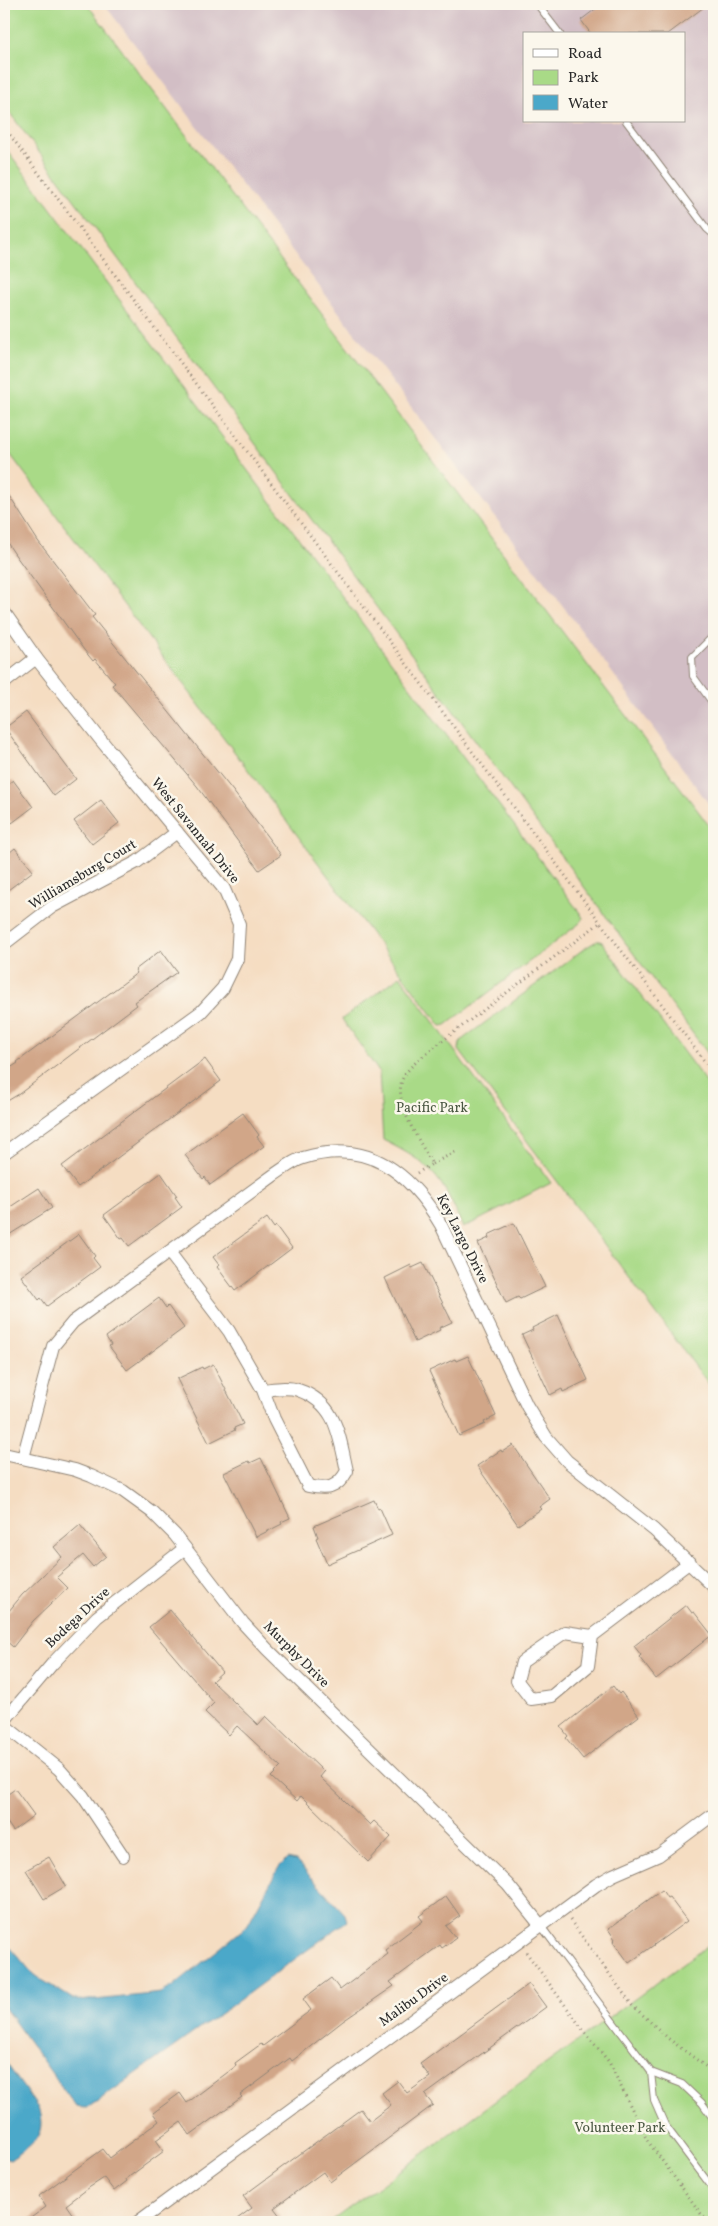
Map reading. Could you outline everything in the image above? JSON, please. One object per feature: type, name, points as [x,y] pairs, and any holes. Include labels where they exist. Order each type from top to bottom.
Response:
[{"type":"street","name":"West Savannah Drive","points":[[4,612],[36,658],[224,889],[239,924],[237,959],[223,988],[200,1012],[4,1153]]},
{"type":"street","points":[[4,683],[36,658]]},
{"type":"street","name":"Williamsburg Court","points":[[4,944],[52,907],[138,862],[177,832]]},
{"type":"street","name":"Key Largo Drive","points":[[23,1458],[53,1346],[73,1322],[274,1175],[301,1158],[328,1152],[358,1153],[386,1163],[407,1180],[426,1200],[441,1225],[527,1406],[546,1437],[567,1461],[654,1530],[690,1562],[714,1587]]},
{"type":"street","points":[[169,1252],[229,1332],[263,1390],[274,1419],[308,1486],[325,1490],[341,1482],[347,1471],[336,1424],[322,1402],[296,1389],[263,1390]]},
{"type":"street","name":"Murphy Drive","points":[[4,1454],[75,1470],[123,1491],[162,1522],[255,1636],[508,1885],[541,1926]]},
{"type":"street","name":"Bodega Drive","points":[[4,1722],[53,1663],[97,1617],[185,1548]]},
{"type":"street","points":[[592,1636],[565,1632],[522,1662],[517,1682],[531,1699],[552,1696],[588,1666],[592,1636],[690,1562]]},
{"type":"street","points":[[4,1725],[59,1770],[83,1796],[123,1856]]},
{"type":"street","name":"Malibu Drive","points":[[138,2222],[562,1910],[613,1875],[658,1855],[714,1814]]},
{"type":"lane","points":[[537,4],[558,32]]},
{"type":"lane","points":[[627,122],[708,229],[714,234]]},
{"type":"lane","points":[[714,635],[692,657],[693,676],[714,705]]},
{"type":"lane","points":[[541,1926],[651,2072],[654,2100],[665,2125],[714,2190]]},
{"type":"lane","points":[[651,2072],[682,2084],[702,2103],[714,2120]]},
{"type":"path","points":[[4,127],[714,1074]]},
{"type":"path","points":[[432,1164],[402,1105],[400,1088],[403,1077],[409,1068],[601,922]]},
{"type":"path","points":[[407,1180],[457,1151]]},
{"type":"path","points":[[562,1910],[632,2004],[669,2039],[709,2069],[714,2076]]},
{"type":"path","points":[[519,1942],[609,2062],[647,2140],[707,2222]]},
{"type":"shaded area","points":[[104,4],[714,4],[714,811],[572,618]]},
{"type":"green space","points":[[4,4],[87,4],[714,832],[714,1062],[4,105]]},
{"type":"green space","points":[[4,146],[583,918],[580,923],[446,1025],[441,1026],[4,446]]},
{"type":"green space","points":[[597,941],[601,941],[714,1093],[714,1391],[459,1050],[460,1042],[463,1039]]},
{"type":"green space","name":"Pacific Park","points":[[400,976],[551,1183],[463,1228],[449,1196],[434,1174],[414,1157],[383,1140],[379,1072],[342,1019]]},
{"type":"green space","name":"Volunteer Park","points":[[714,1941],[714,2222],[330,2222]]},
{"type":"water","points":[[287,1859],[296,1861],[345,1914],[347,1921],[102,2098],[87,2108],[76,2107],[4,2007],[4,1940],[34,1975],[73,1999],[95,2000],[161,1993],[172,1987],[247,1926],[279,1867]]},
{"type":"water","points":[[4,2060],[38,2108],[41,2118],[41,2126],[36,2139],[25,2150],[10,2160],[4,2158]]},
{"type":"building","points":[[602,4],[708,4],[671,32],[590,32],[581,20]]},
{"type":"building","points":[[4,488],[38,541],[95,615],[92,617],[233,791],[281,855],[259,870],[197,786],[112,685],[115,683],[95,659],[93,661],[84,650],[4,538]]},
{"type":"building","points":[[26,712],[76,779],[54,796],[5,728]]},
{"type":"building","points":[[13,780],[33,807],[12,823],[4,812],[4,787]]},
{"type":"building","points":[[101,800],[119,823],[92,844],[74,821]]},
{"type":"building","points":[[15,848],[33,871],[4,893],[4,857]]},
{"type":"building","points":[[161,950],[177,972],[135,1002],[137,1005],[19,1094],[4,1103],[4,1072],[137,973],[135,970]]},
{"type":"building","points":[[205,1059],[221,1081],[78,1187],[62,1166]]},
{"type":"building","points":[[243,1113],[259,1135],[257,1137],[264,1146],[210,1185],[205,1177],[203,1179],[185,1155]]},
{"type":"building","points":[[161,1173],[177,1196],[175,1197],[182,1207],[129,1246],[123,1238],[121,1239],[104,1215]]},
{"type":"building","points":[[39,1188],[52,1208],[4,1238],[4,1211]]},
{"type":"building","points":[[267,1218],[274,1228],[276,1226],[292,1248],[235,1291],[217,1267],[219,1265],[213,1257]]},
{"type":"building","points":[[514,1223],[545,1287],[520,1299],[518,1297],[506,1303],[478,1243],[489,1238],[488,1235]]},
{"type":"building","points":[[79,1234],[95,1256],[93,1258],[100,1267],[47,1306],[41,1298],[39,1300],[21,1276]]},
{"type":"building","points":[[423,1263],[452,1322],[415,1342],[385,1278],[411,1265],[412,1268]]},
{"type":"building","points":[[159,1298],[166,1308],[168,1306],[184,1328],[127,1370],[109,1346],[111,1345],[106,1337]]},
{"type":"building","points":[[558,1315],[588,1380],[563,1392],[562,1389],[550,1395],[522,1335]]},
{"type":"building","points":[[468,1356],[496,1416],[484,1422],[485,1424],[459,1436],[429,1371],[455,1359],[456,1361]]},
{"type":"building","points":[[213,1364],[243,1424],[209,1443],[177,1379]]},
{"type":"building","points":[[513,1445],[550,1499],[539,1507],[541,1509],[518,1525],[477,1466],[501,1450],[502,1452]]},
{"type":"building","points":[[261,1458],[290,1518],[256,1537],[224,1473],[249,1461],[250,1463]]},
{"type":"building","points":[[374,1500],[378,1509],[380,1508],[392,1535],[327,1564],[316,1538],[318,1537],[314,1526]]},
{"type":"building","points":[[80,1525],[106,1556],[93,1567],[83,1555],[57,1577],[68,1588],[33,1621],[13,1647],[4,1639],[4,1617],[22,1595],[62,1557],[54,1547]]},
{"type":"building","points":[[686,1605],[712,1635],[656,1679],[639,1657],[641,1655],[634,1646]]},
{"type":"building","points":[[170,1610],[222,1672],[212,1681],[258,1725],[266,1716],[324,1772],[320,1777],[370,1825],[374,1821],[391,1837],[368,1862],[301,1796],[297,1801],[271,1777],[281,1767],[237,1726],[229,1735],[205,1712],[214,1703],[149,1627]]},
{"type":"building","points":[[613,1686],[619,1694],[621,1692],[639,1716],[583,1759],[566,1738],[568,1736],[561,1727]]},
{"type":"building","points":[[15,1789],[34,1815],[13,1831],[4,1818],[4,1797]]},
{"type":"building","points":[[49,1857],[66,1886],[44,1899],[26,1870]]},
{"type":"building","points":[[662,1890],[687,1921],[629,1963],[613,1941],[615,1939],[608,1929]]},
{"type":"building","points":[[446,1896],[460,1916],[446,1926],[456,1938],[442,1948],[440,1945],[390,1982],[394,1986],[343,2021],[292,2061],[290,2058],[240,2095],[242,2097],[190,2135],[181,2122],[156,2140],[164,2151],[126,2179],[127,2181],[114,2191],[104,2178],[66,2205],[78,2222],[25,2222],[46,2207],[39,2196],[103,2149],[110,2158],[159,2121],[153,2113],[180,2093],[187,2103],[236,2066],[235,2063],[261,2044],[263,2046],[311,2010],[303,1999],[331,1978],[340,1990],[388,1954],[385,1950],[423,1921],[419,1916]]},
{"type":"building","points":[[529,1984],[546,2007],[425,2095],[433,2105],[330,2182],[323,2172],[274,2208],[281,2217],[274,2222],[233,2222],[252,2208],[243,2196],[361,2109],[370,2121],[391,2105],[382,2093],[398,2081],[407,2093],[430,2077],[420,2064]]}]
